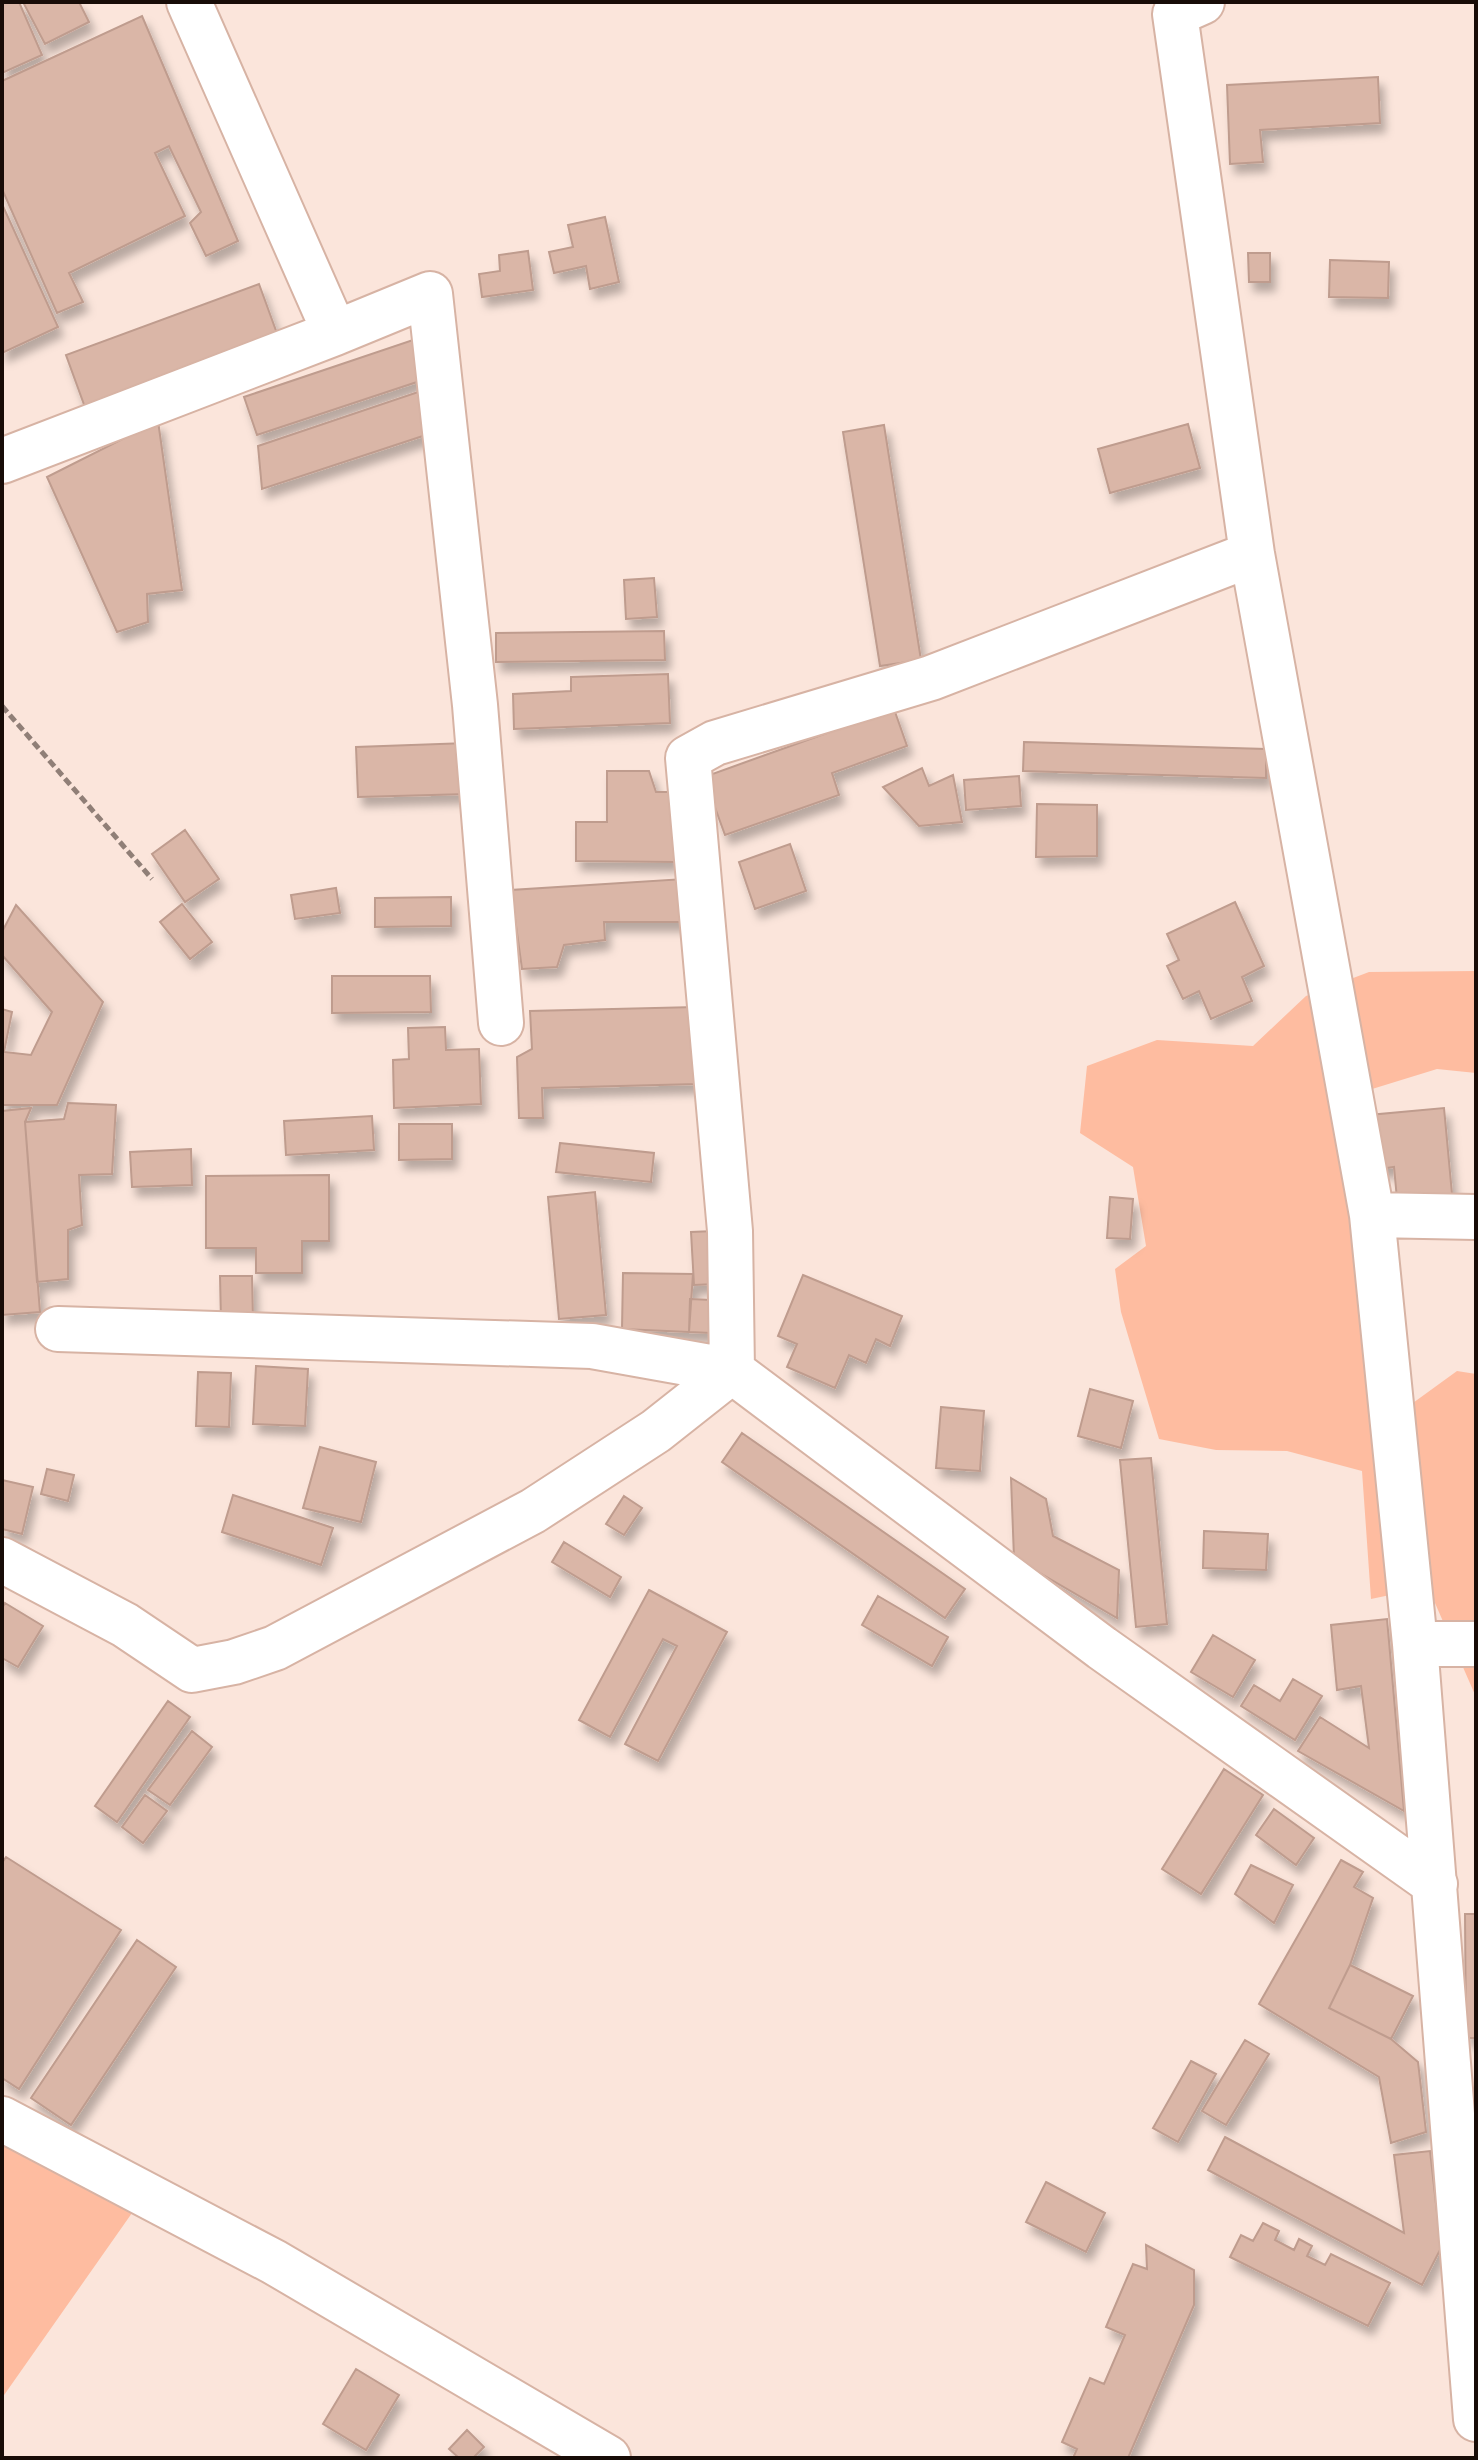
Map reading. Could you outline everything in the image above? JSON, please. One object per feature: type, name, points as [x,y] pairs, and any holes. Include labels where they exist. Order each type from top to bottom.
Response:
[{"type":"street","points":[[189,2],[335,333]]},
{"type":"street","points":[[1202,2],[1175,14],[1252,554],[1372,1215],[1415,1644],[1435,1884],[1462,2061],[1476,2419]]},
{"type":"street","points":[[2,461],[430,294],[475,705],[501,1023]]},
{"type":"street","points":[[732,1371],[730,1231],[688,758],[715,743],[931,678],[1252,554]]},
{"type":"street","points":[[1372,1215],[1476,1217]]},
{"type":"street","points":[[58,1329],[592,1346],[732,1371],[1102,1648],[1435,1884]]},
{"type":"street","points":[[2,1560],[125,1625],[192,1670],[234,1662],[275,1648],[533,1511],[656,1431],[732,1371]]},
{"type":"street","points":[[1415,1644],[1476,1644]]},
{"type":"street","points":[[2,2119],[274,2262],[608,2458]]},
{"type":"path","points":[[2,706],[152,879]]},
{"type":"shaded area","points":[[1476,971],[1476,1073],[1437,1069],[1330,1102],[1406,1408],[1457,1371],[1476,1374],[1476,1697],[1428,1587],[1371,1599],[1362,1471],[1287,1451],[1216,1450],[1159,1439],[1121,1312],[1115,1269],[1146,1246],[1133,1167],[1080,1133],[1087,1066],[1157,1040],[1253,1046],[1306,996],[1369,972]]},
{"type":"shaded area","points":[[2,2139],[132,2213],[2,2398]]},
{"type":"building","points":[[2,2],[19,2],[42,55],[2,73]]},
{"type":"building","points":[[23,2],[79,2],[89,22],[45,44]]},
{"type":"building","points":[[142,16],[238,241],[206,256],[190,223],[201,212],[169,146],[155,153],[185,216],[69,273],[83,302],[57,313],[2,189],[2,81]]},
{"type":"building","points":[[1378,77],[1380,123],[1260,130],[1263,162],[1230,164],[1227,85]]},
{"type":"building","points":[[2,204],[58,327],[2,353]]},
{"type":"building","points":[[605,217],[619,282],[590,289],[586,266],[554,273],[549,252],[573,247],[568,225]]},
{"type":"building","points":[[528,251],[533,290],[482,297],[479,274],[500,271],[499,255]]},
{"type":"building","points":[[1248,253],[1270,253],[1270,282],[1249,282]]},
{"type":"building","points":[[1330,260],[1389,262],[1388,298],[1329,297]]},
{"type":"building","points":[[259,284],[279,339],[86,410],[66,355]]},
{"type":"building","points":[[413,340],[426,379],[257,435],[244,397]]},
{"type":"building","points":[[424,390],[435,432],[262,489],[258,446]]},
{"type":"building","points":[[158,421],[182,590],[147,594],[148,622],[117,632],[47,477]]},
{"type":"building","points":[[1188,424],[1200,468],[1110,493],[1098,449]]},
{"type":"building","points":[[884,425],[921,660],[880,666],[843,432]]},
{"type":"building","points":[[654,578],[657,617],[626,619],[624,580]]},
{"type":"building","points":[[664,631],[665,660],[496,662],[496,633]]},
{"type":"building","points":[[668,674],[670,723],[514,729],[513,694],[571,691],[571,677]]},
{"type":"building","points":[[894,709],[907,746],[832,773],[839,795],[725,835],[704,777]]},
{"type":"building","points":[[1024,742],[1266,749],[1266,778],[1023,771]]},
{"type":"building","points":[[467,743],[468,794],[358,797],[356,747]]},
{"type":"building","points":[[922,768],[929,786],[953,775],[962,822],[919,826],[883,787]]},
{"type":"building","points":[[607,771],[649,771],[656,792],[674,792],[674,862],[576,861],[576,822],[607,822]]},
{"type":"building","points":[[1019,776],[1021,806],[966,810],[964,780]]},
{"type":"building","points":[[1037,804],[1097,805],[1097,856],[1036,857]]},
{"type":"building","points":[[185,830],[219,879],[185,902],[152,854]]},
{"type":"building","points":[[790,844],[806,891],[755,909],[739,862]]},
{"type":"building","points":[[684,879],[685,922],[604,922],[605,940],[564,945],[557,967],[522,969],[511,890]]},
{"type":"building","points":[[336,888],[340,913],[295,919],[291,895]]},
{"type":"building","points":[[451,897],[451,926],[375,927],[375,898]]},
{"type":"building","points":[[1235,902],[1264,966],[1242,977],[1252,1001],[1211,1019],[1199,991],[1183,999],[1167,966],[1179,960],[1167,934]]},
{"type":"building","points":[[182,904],[212,942],[190,959],[160,922]]},
{"type":"building","points":[[16,905],[103,1002],[57,1105],[2,1105],[2,1009],[12,1012],[4,1052],[31,1055],[52,1012],[2,955],[2,932]]},
{"type":"building","points":[[332,976],[430,976],[431,1012],[332,1013]]},
{"type":"building","points":[[696,1007],[697,1084],[542,1088],[543,1118],[519,1118],[517,1057],[532,1049],[530,1011]]},
{"type":"building","points":[[445,1027],[446,1050],[479,1049],[481,1104],[394,1108],[393,1060],[409,1059],[408,1028]]},
{"type":"building","points":[[68,1103],[116,1105],[112,1174],[79,1175],[82,1225],[68,1230],[68,1279],[37,1282],[25,1122],[64,1119]]},
{"type":"building","points":[[31,1108],[25,1122],[40,1312],[2,1315],[2,1111]]},
{"type":"building","points":[[1444,1108],[1452,1194],[1397,1199],[1394,1167],[1373,1170],[1369,1115]]},
{"type":"building","points":[[372,1116],[374,1150],[286,1155],[284,1121]]},
{"type":"building","points":[[399,1124],[452,1124],[452,1159],[399,1160]]},
{"type":"building","points":[[560,1143],[654,1153],[651,1182],[556,1172]]},
{"type":"building","points":[[191,1149],[192,1185],[132,1187],[130,1152]]},
{"type":"building","points":[[329,1175],[329,1241],[302,1241],[302,1273],[256,1273],[256,1248],[206,1248],[206,1176]]},
{"type":"building","points":[[595,1192],[606,1315],[559,1319],[548,1197]]},
{"type":"building","points":[[1110,1197],[1133,1199],[1130,1239],[1107,1238]]},
{"type":"building","points":[[714,1231],[716,1284],[694,1285],[691,1232]]},
{"type":"building","points":[[623,1273],[693,1274],[689,1332],[622,1329]]},
{"type":"building","points":[[803,1275],[902,1316],[890,1346],[876,1339],[866,1363],[849,1355],[835,1388],[787,1367],[797,1344],[778,1336]]},
{"type":"building","points":[[220,1276],[252,1276],[253,1320],[221,1321]]},
{"type":"building","points":[[690,1299],[712,1300],[711,1333],[689,1332]]},
{"type":"building","points":[[256,1366],[308,1369],[305,1426],[253,1424]]},
{"type":"building","points":[[198,1372],[231,1373],[229,1427],[196,1426]]},
{"type":"building","points":[[1090,1389],[1133,1401],[1121,1448],[1078,1436]]},
{"type":"building","points":[[941,1407],[984,1411],[980,1471],[936,1468]]},
{"type":"building","points":[[742,1433],[965,1589],[945,1618],[722,1462]]},
{"type":"building","points":[[320,1447],[376,1462],[361,1522],[303,1508]]},
{"type":"building","points":[[1151,1458],[1167,1624],[1136,1627],[1120,1460]]},
{"type":"building","points":[[47,1469],[74,1475],[68,1501],[41,1494]]},
{"type":"building","points":[[1011,1478],[1046,1499],[1053,1536],[1119,1570],[1117,1618],[1014,1558]]},
{"type":"building","points":[[2,1480],[33,1487],[22,1534],[2,1529]]},
{"type":"building","points":[[233,1495],[333,1528],[321,1565],[222,1532]]},
{"type":"building","points":[[624,1496],[642,1508],[624,1535],[606,1524]]},
{"type":"building","points":[[1204,1531],[1268,1534],[1266,1570],[1203,1568]]},
{"type":"building","points":[[564,1542],[621,1577],[610,1597],[552,1562]]},
{"type":"building","points":[[649,1590],[727,1632],[658,1761],[625,1744],[677,1646],[663,1639],[610,1737],[579,1720]]},
{"type":"building","points":[[878,1596],[948,1637],[932,1666],[862,1625]]},
{"type":"building","points":[[5,1603],[43,1626],[18,1667],[2,1658],[2,1608]]},
{"type":"building","points":[[1387,1619],[1404,1811],[1298,1751],[1320,1717],[1369,1748],[1361,1686],[1337,1690],[1331,1625]]},
{"type":"building","points":[[1213,1635],[1255,1660],[1233,1697],[1191,1672]]},
{"type":"building","points":[[1293,1679],[1322,1696],[1295,1740],[1241,1706],[1254,1685],[1280,1701]]},
{"type":"building","points":[[168,1701],[190,1717],[117,1822],[95,1806]]},
{"type":"building","points":[[192,1731],[212,1747],[170,1805],[148,1790]]},
{"type":"building","points":[[1224,1769],[1263,1795],[1201,1894],[1162,1869]]},
{"type":"building","points":[[145,1795],[167,1811],[143,1843],[122,1827]]},
{"type":"building","points":[[1274,1809],[1314,1838],[1296,1865],[1256,1835]]},
{"type":"building","points":[[6,1857],[121,1930],[19,2089],[2,2078],[2,1863]]},
{"type":"building","points":[[1341,1860],[1363,1872],[1354,1887],[1373,1898],[1350,1965],[1329,2008],[1391,2039],[1418,2062],[1426,2132],[1391,2143],[1379,2077],[1259,2004]]},
{"type":"building","points":[[1251,1865],[1293,1885],[1274,1923],[1235,1894]]},
{"type":"building","points":[[1465,1914],[1476,1914],[1476,2038],[1466,2038]]},
{"type":"building","points":[[137,1940],[176,1967],[71,2125],[31,2098]]},
{"type":"building","points":[[1350,1965],[1413,1996],[1391,2039],[1329,2008]]},
{"type":"building","points":[[1245,2040],[1269,2054],[1226,2125],[1202,2111]]},
{"type":"building","points":[[1191,2061],[1216,2074],[1178,2142],[1153,2128]]},
{"type":"building","points":[[1225,2137],[1404,2233],[1394,2155],[1430,2151],[1441,2248],[1422,2285],[1208,2170]]},
{"type":"building","points":[[1046,2182],[1105,2213],[1086,2252],[1026,2222]]},
{"type":"building","points":[[1263,2223],[1279,2231],[1275,2240],[1294,2250],[1299,2239],[1312,2246],[1307,2256],[1325,2265],[1331,2254],[1390,2283],[1368,2326],[1230,2257],[1241,2235],[1253,2241]]},
{"type":"building","points":[[1146,2245],[1194,2270],[1194,2305],[1128,2458],[1073,2458],[1077,2449],[1062,2442],[1090,2378],[1104,2384],[1125,2335],[1106,2327],[1133,2264],[1147,2269]]},
{"type":"building","points":[[356,2369],[399,2395],[366,2450],[323,2424]]},
{"type":"building","points":[[467,2430],[484,2447],[473,2458],[459,2458],[449,2449]]}]
